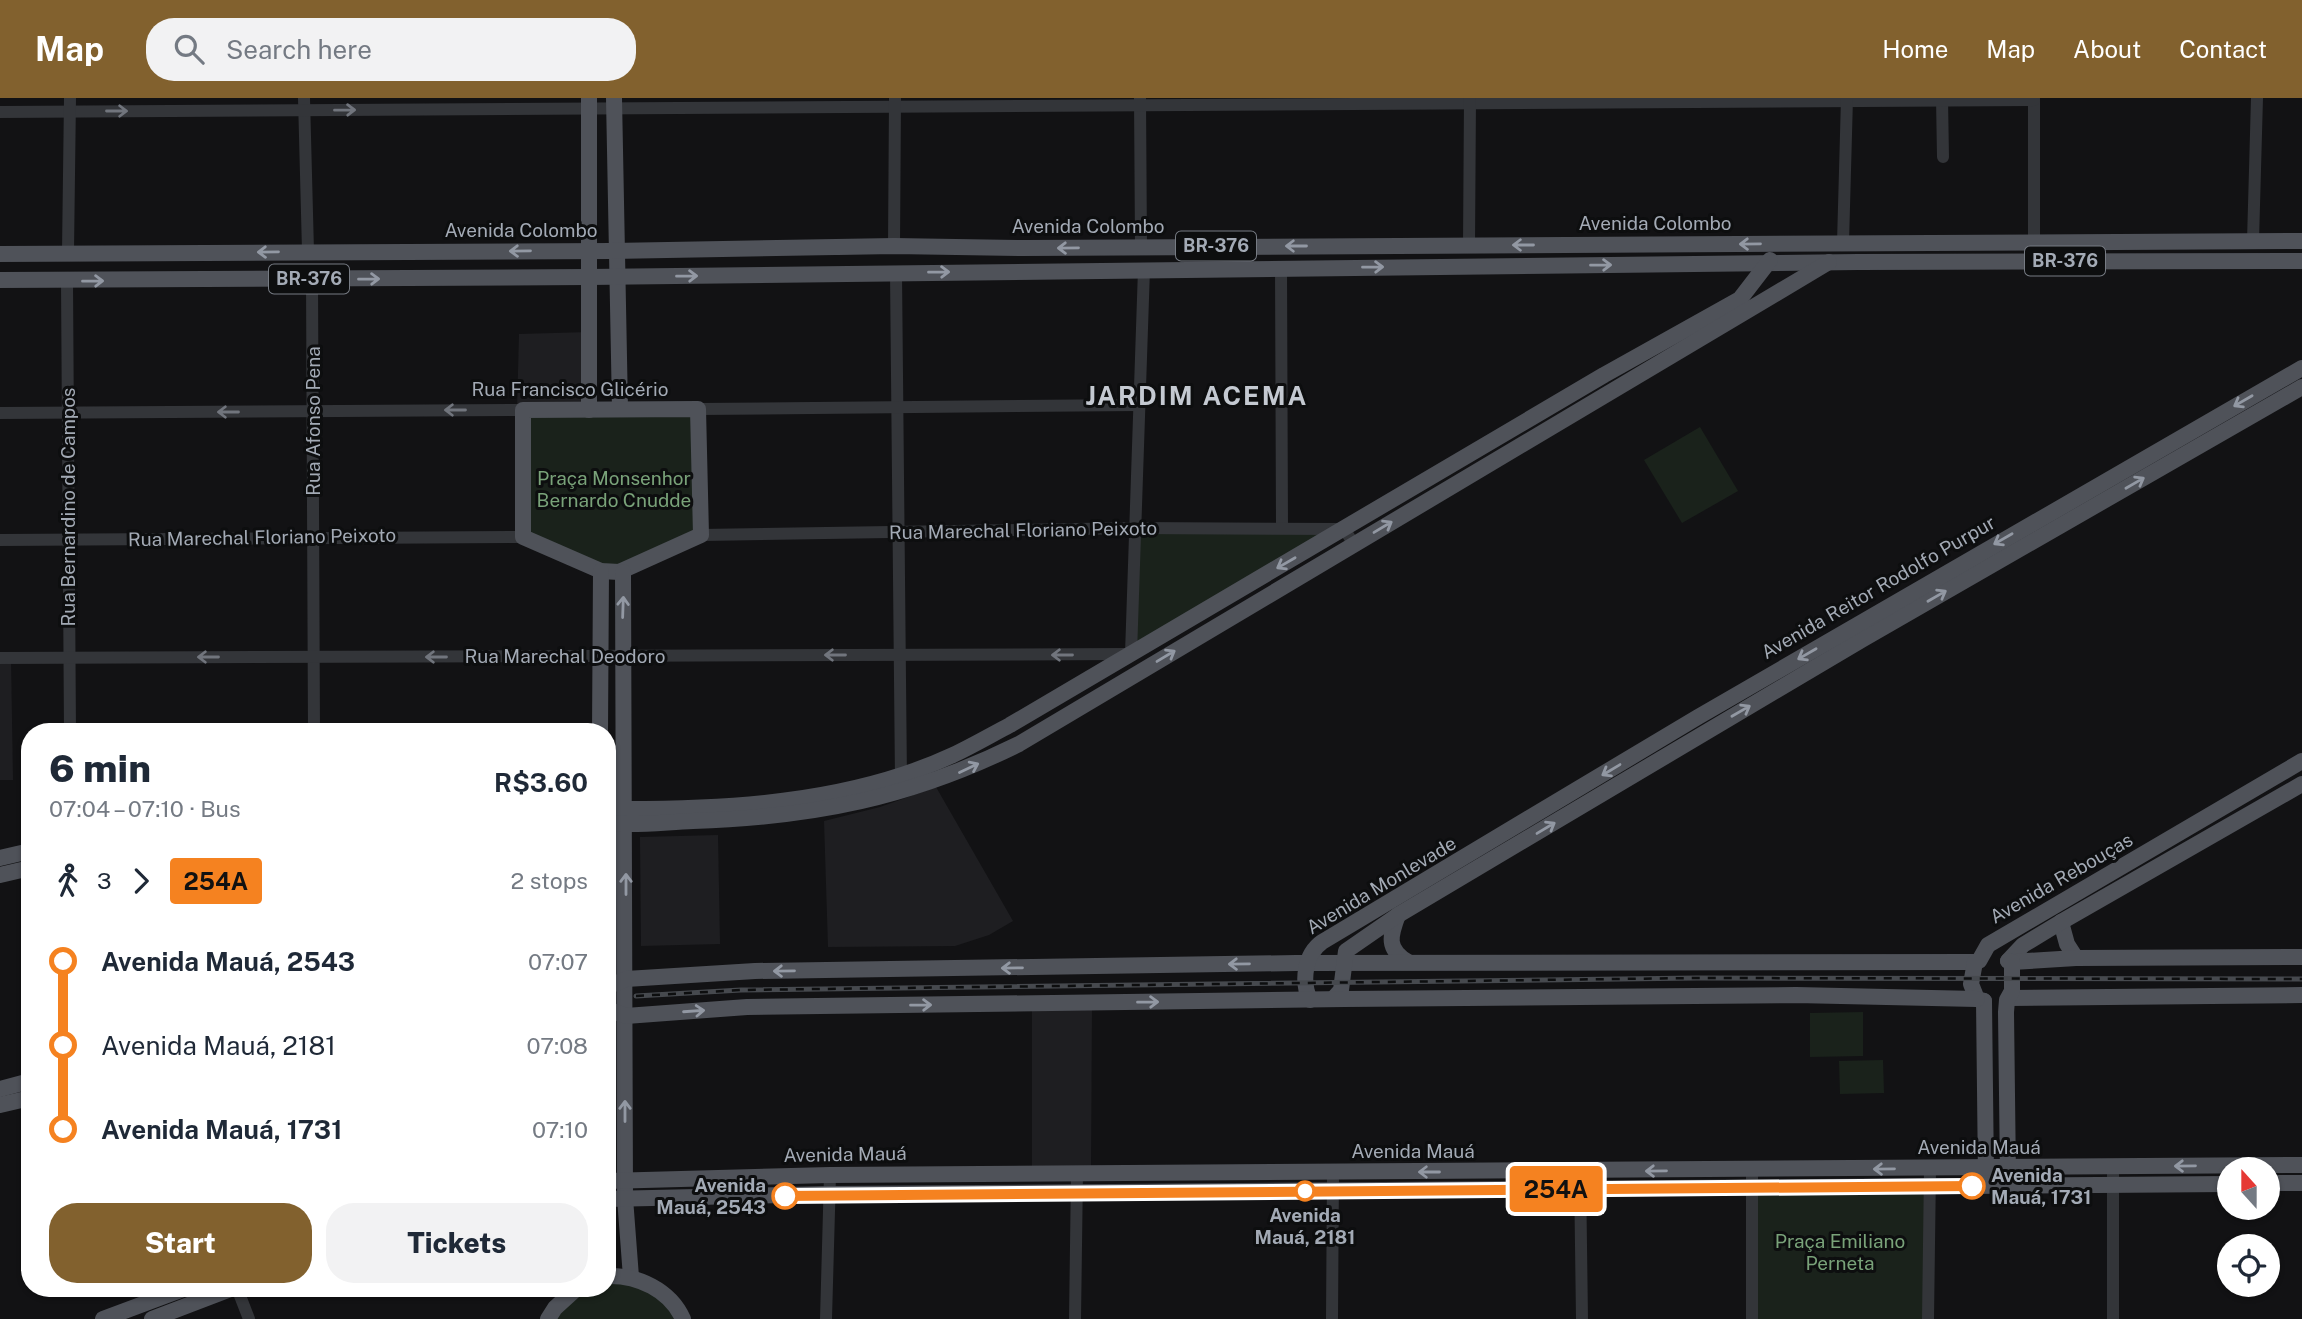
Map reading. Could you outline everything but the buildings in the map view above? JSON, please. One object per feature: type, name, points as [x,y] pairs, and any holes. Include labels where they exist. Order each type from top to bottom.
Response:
[{"type":"main road","points":[[589,103],[589,410]]},
{"type":"main road","points":[[614,103],[620,409]]},
{"type":"main road","points":[[2149,261],[2151,251],[2177,241]]},
{"type":"main road","name":"Avenida Colombo","points":[[0,254],[68,251],[618,251],[894,246],[1024,248],[2302,241]]},
{"type":"main road","points":[[616,819],[626,816],[807,813],[905,791],[962,772],[1019,744],[1829,262],[1843,243]]},
{"type":"main road","points":[[725,813],[899,775],[951,756],[1345,529],[1592,382],[1740,299],[1764,264],[1787,251],[1843,243]]},
{"type":"main road","points":[[1629,265],[1648,255],[1659,245]]},
{"type":"main road","points":[[1312,268],[1330,246]]},
{"type":"main road","points":[[1002,270],[1006,248]]},
{"type":"main road","points":[[1020,270],[1024,248]]},
{"type":"main road","points":[[209,279],[226,263],[228,252]]},
{"type":"main road","name":"BR-376","points":[[0,280],[67,282],[589,277],[1829,262],[2302,261]]},
{"type":"main road","name":"Avenida Reitor Rodolfo Purpur","points":[[1985,559],[2048,533],[2084,502],[2211,419],[2302,368]]},
{"type":"main road","points":[[1592,382],[1601,398]]},
{"type":"main road","name":"Avenida Reitor Rodolfo Purpur","points":[[1483,856],[1985,559],[2039,518],[2084,502],[2219,435],[2302,387]]},
{"type":"main road","points":[[523,410],[523,537],[601,570],[624,572],[701,535],[698,409]]},
{"type":"main road","name":"Rua Francisco Glicério","points":[[523,410],[698,409]]},
{"type":"main road","points":[[2211,419],[2219,435]]},
{"type":"main road","points":[[2039,518],[2048,533]]},
{"type":"main road","points":[[600,723],[601,570]]},
{"type":"main road","points":[[624,572],[622,656],[626,816],[625,1198],[631,1277]]},
{"type":"main road","name":"Avenida Rebouças","points":[[1975,963],[1988,945],[2302,761]]},
{"type":"main road","name":"Avenida Rebouças","points":[[2011,964],[2023,945],[2302,784]]},
{"type":"main road","points":[[2254,789],[2264,806]]},
{"type":"main road","points":[[616,812],[626,816]]},
{"type":"main road","points":[[0,858],[21,853]]},
{"type":"main road","name":"Avenida Monlevade","points":[[1344,968],[1346,951],[1483,856]]},
{"type":"main road","name":"Avenida Monlevade","points":[[1307,968],[1310,954],[1322,942],[1483,856]]},
{"type":"main road","points":[[0,874],[21,870]]},
{"type":"main road","points":[[1398,915],[1391,946],[1394,953],[1408,962]]},
{"type":"main road","points":[[2061,922],[2067,943],[2076,958]]},
{"type":"main road","points":[[616,983],[626,979],[755,971],[1344,968],[1408,962],[2011,964],[2076,958],[2302,957]]},
{"type":"main road","points":[[1975,963],[1970,984],[1979,998],[1985,1085],[1986,1185]]},
{"type":"main road","points":[[2008,1185],[2007,1084],[2011,964]]},
{"type":"main road","points":[[1307,968],[1309,996]]},
{"type":"main road","points":[[1337,995],[1344,968]]},
{"type":"main road","points":[[616,1012],[626,1016],[747,1007],[1337,995],[1796,995],[1979,998],[2302,995]]},
{"type":"main road","points":[[0,1088],[21,1083]]},
{"type":"main road","points":[[1985,1085],[2007,1084]]},
{"type":"main road","points":[[0,1105],[21,1100]]},
{"type":"main road","name":"Avenida Mauá","points":[[616,1198],[829,1194],[1579,1189],[1930,1169],[2302,1165]]},
{"type":"main road","name":"Avenida Mauá","points":[[616,1180],[830,1175],[1580,1172],[1930,1185],[2217,1184]]},
{"type":"main road","points":[[2280,1183],[2302,1183]]},
{"type":"main road","points":[[616,1276],[631,1277],[667,1296],[683,1319]]},
{"type":"main road","points":[[103,1319],[162,1297]]},
{"type":"main road","points":[[152,1319],[211,1297]]},
{"type":"main road","points":[[548,1319],[567,1297]]},
{"type":"street","points":[[2253,241],[2257,98]]},
{"type":"street","points":[[1843,243],[1847,99]]},
{"type":"street","points":[[1942,99],[1943,157]]},
{"type":"street","points":[[0,112],[69,104],[2034,99],[2034,243]]},
{"type":"street","points":[[1469,245],[1470,100]]},
{"type":"street","points":[[1140,101],[1141,247]]},
{"type":"street","points":[[894,246],[895,103]]},
{"type":"street","points":[[68,251],[69,104]]},
{"type":"street","points":[[304,104],[308,251]]},
{"type":"street","points":[[1281,268],[1282,528]]},
{"type":"street","points":[[1141,671],[1130,654],[1144,269]]},
{"type":"street","points":[[896,273],[899,775],[905,791]]},
{"type":"street","name":"Rua Afonso Pena","points":[[312,279],[314,723]]},
{"type":"street","name":"Rua Bernardino de Campos","points":[[67,282],[70,723]]},
{"type":"street","name":"Rua Francisco Glicério","points":[[698,409],[1139,405]]},
{"type":"street","name":"Rua Francisco Glicério","points":[[0,413],[523,410]]},
{"type":"street","name":"Rua Marechal Floriano Peixoto","points":[[701,535],[1135,528],[1345,529]]},
{"type":"street","points":[[1345,529],[1354,544]]},
{"type":"street","name":"Rua Marechal Floriano Peixoto","points":[[0,540],[314,536],[523,537]]},
{"type":"street","name":"Rua Marechal Deodoro","points":[[0,658],[1130,654]]},
{"type":"street","points":[[2113,1167],[2113,1319]]},
{"type":"street","points":[[1928,1319],[1930,1169]]},
{"type":"street","points":[[1332,1319],[1333,1172]]},
{"type":"street","points":[[1580,1172],[1582,1319]]},
{"type":"street","points":[[1075,1319],[1077,1173]]},
{"type":"street","points":[[826,1319],[830,1175]]},
{"type":"street","points":[[1751,1178],[1752,1319]]},
{"type":"street","points":[[239,1297],[249,1319]]},
{"type":"shaded area","points":[[589,332],[589,410],[517,410],[519,334]]},
{"type":"shaded area","points":[[0,658],[11,658],[13,780],[0,780]]},
{"type":"shaded area","points":[[936,787],[1013,921],[989,935],[955,946],[828,947],[824,821],[880,807]]},
{"type":"shaded area","points":[[718,835],[720,944],[641,946],[640,837]]},
{"type":"shaded area","points":[[1092,1002],[1091,1173],[1032,1173],[1032,1003]]},
{"type":"green space","name":"Praça Monsenhor Bernardo Cnudde","points":[[698,409],[701,535],[623,572],[523,537],[523,410]]},
{"type":"green space","points":[[1700,427],[1738,491],[1682,523],[1644,460]]},
{"type":"green space","points":[[1135,528],[1344,529],[1131,654]]},
{"type":"green space","points":[[1863,1012],[1863,1056],[1810,1057],[1810,1013]]},
{"type":"green space","points":[[1883,1060],[1884,1093],[1840,1094],[1839,1061]]},
{"type":"green space","name":"Praça Emiliano Perneta","points":[[1751,1186],[1929,1186],[1928,1319],[1752,1319]]},
{"type":"green space","points":[[616,1276],[631,1277],[683,1319],[548,1319],[569,1297],[616,1297]]},
{"type":"railway","points":[[636,996],[741,990],[1697,978],[2302,979]]},
{"type":"bus line","name":"254A","points":[[785,1196],[1972,1186]]},
{"type":"place","name":"Avenida Mauá, 1731","points":[[1972,1186]]},
{"type":"place","name":"Avenida Mauá, 2181","points":[[1305,1191]]},
{"type":"place","name":"Avenida Mauá, 2543","points":[[785,1196]]},
{"type":"district","name":"JARDIM ACEMA","points":[[1197,396]]}]
